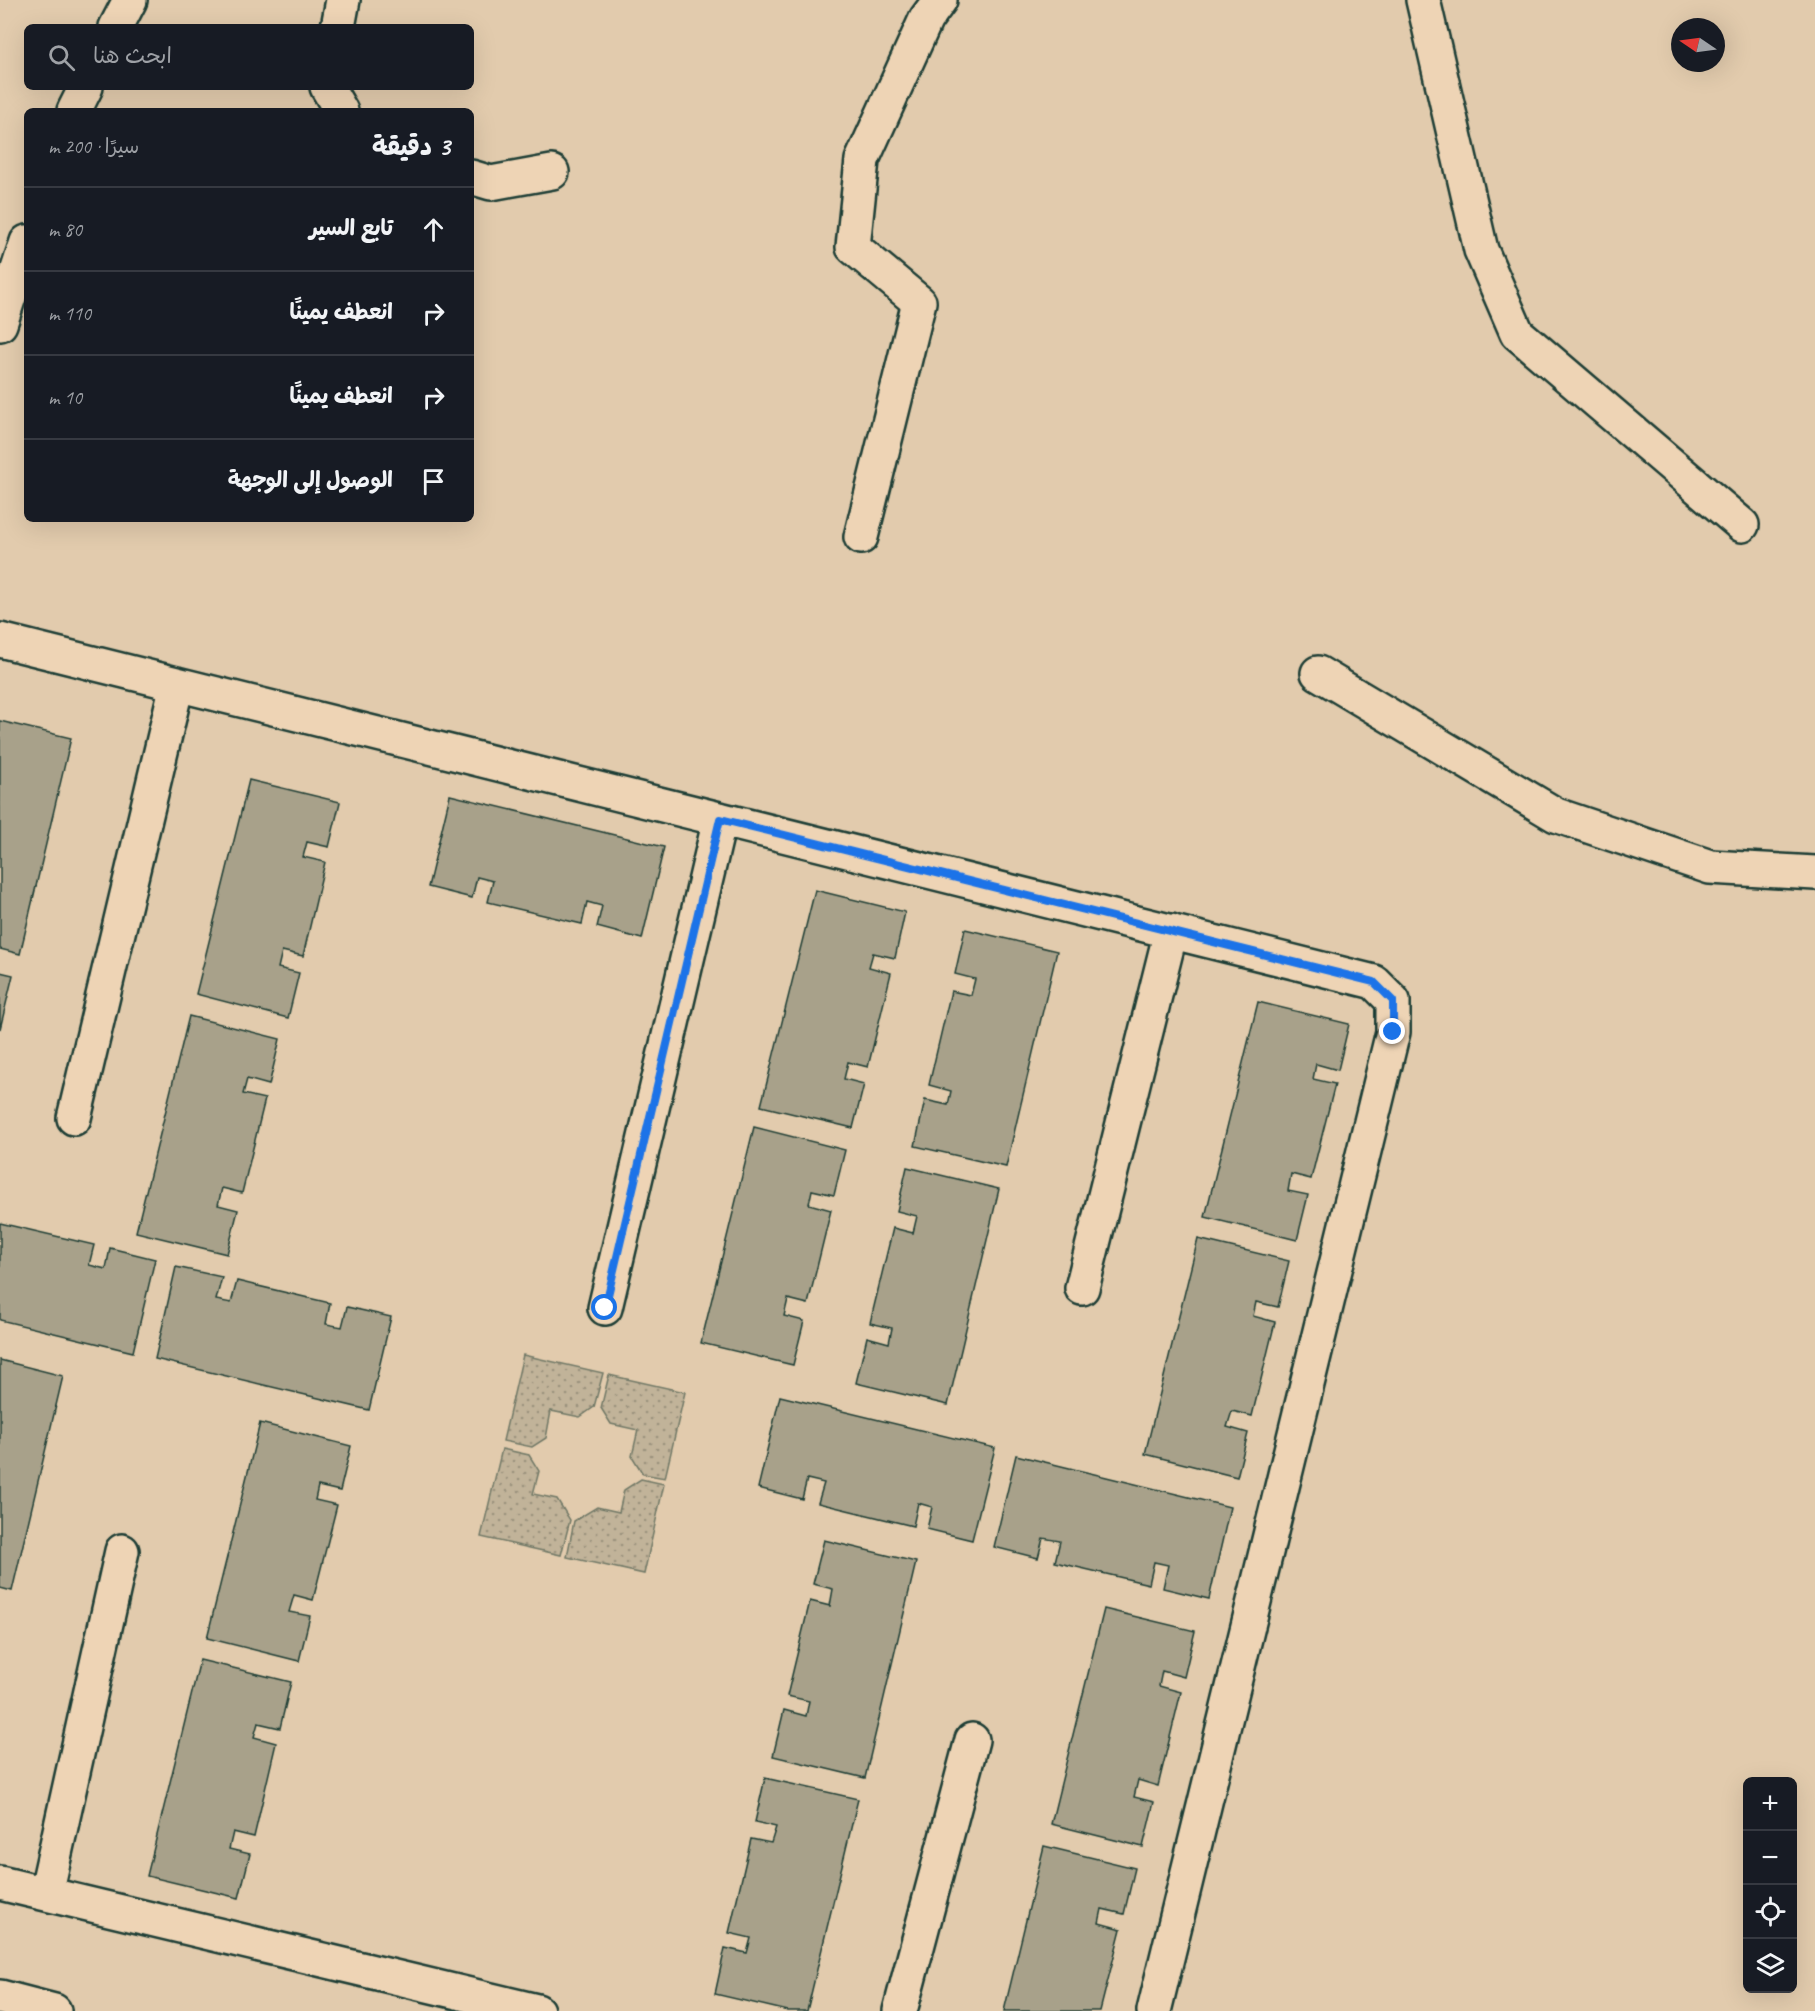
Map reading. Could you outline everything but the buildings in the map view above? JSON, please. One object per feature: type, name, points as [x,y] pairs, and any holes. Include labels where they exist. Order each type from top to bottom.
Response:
[{"type":"street","points":[[118,24],[130,0]]},
{"type":"street","points":[[339,24],[343,0]]},
{"type":"street","points":[[861,537],[919,302],[853,247],[862,160],[926,19],[940,0]]},
{"type":"street","points":[[1423,0],[1481,250],[1517,333],[1742,525]]},
{"type":"street","points":[[76,108],[84,90]]},
{"type":"street","points":[[329,90],[339,108]]},
{"type":"street","points":[[474,178],[491,183],[552,172]]},
{"type":"street","points":[[0,324],[24,251]]},
{"type":"street","points":[[0,640],[1374,982],[1393,1001],[1393,1032],[1154,2011]]},
{"type":"street","points":[[1318,673],[1556,815],[1710,867],[1815,873]]},
{"type":"street","points":[[74,1118],[177,684]]},
{"type":"street","points":[[605,1308],[720,819]]},
{"type":"street","points":[[1082,1288],[1171,931]]},
{"type":"street","points":[[46,1894],[122,1551]]},
{"type":"street","points":[[900,2011],[972,1740]]},
{"type":"street","points":[[0,1883],[537,2011]]},
{"type":"street","points":[[0,1997],[54,2011]]},
{"type":"shaded area","points":[[523,1355],[603,1373],[594,1407],[580,1417],[551,1411],[546,1438],[532,1447],[503,1441]]},
{"type":"shaded area","points":[[609,1375],[685,1392],[665,1478],[643,1474],[632,1456],[638,1430],[611,1424],[601,1408]]},
{"type":"shaded area","points":[[502,1449],[529,1455],[539,1471],[533,1494],[557,1499],[570,1520],[561,1555],[481,1537]]},
{"type":"shaded area","points":[[641,1479],[664,1484],[644,1574],[567,1557],[574,1521],[597,1507],[619,1512],[624,1490]]},
{"type":"route","points":[[605,1308],[720,819],[1374,982],[1393,1001],[1393,1032]]}]
